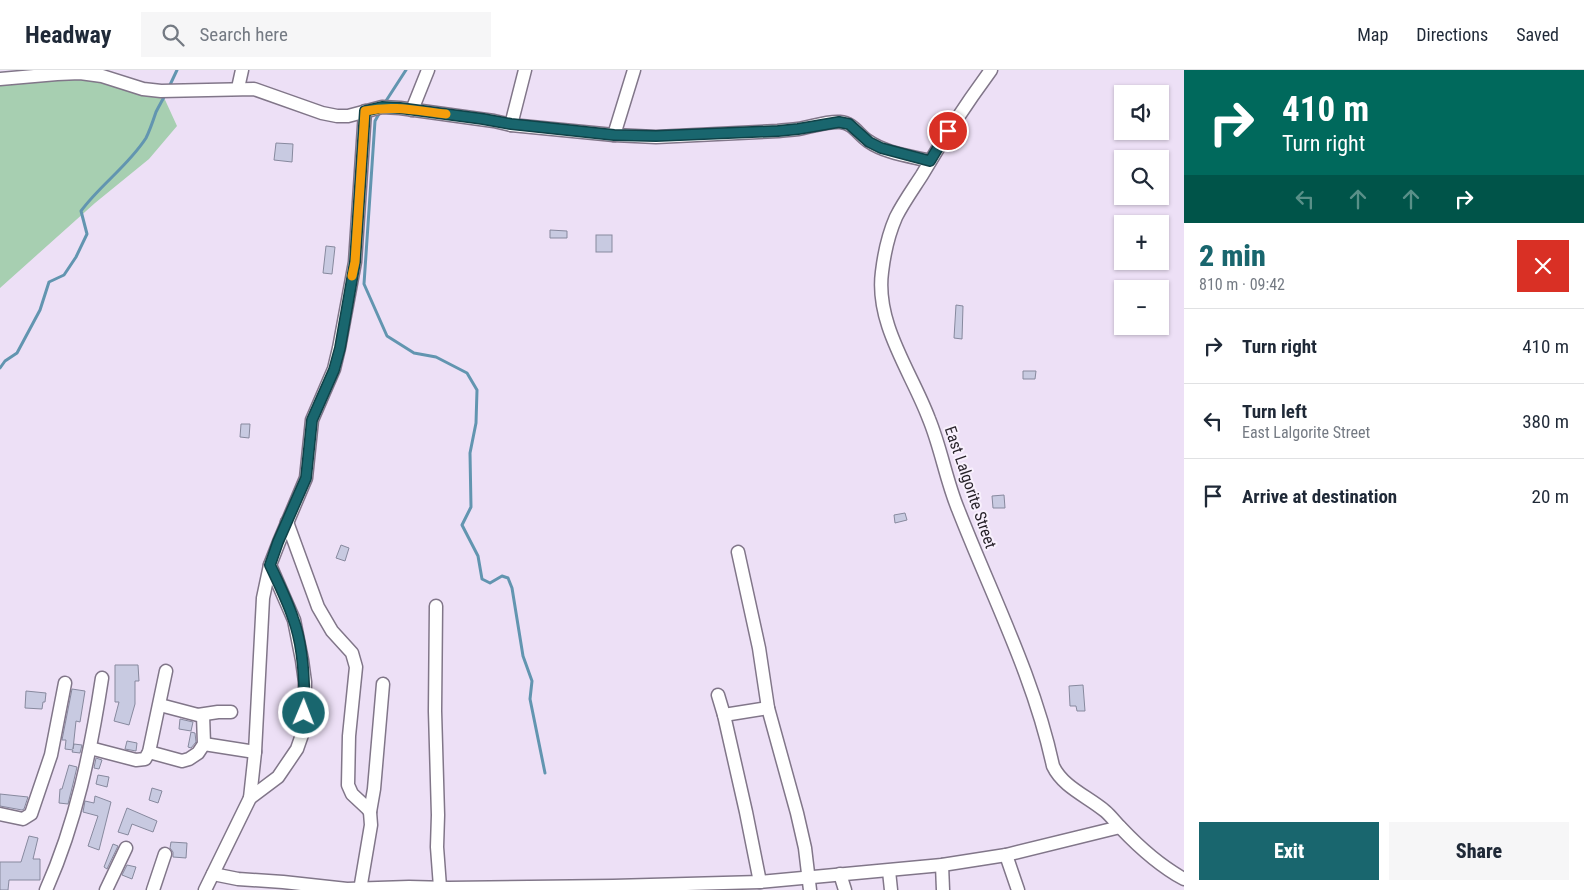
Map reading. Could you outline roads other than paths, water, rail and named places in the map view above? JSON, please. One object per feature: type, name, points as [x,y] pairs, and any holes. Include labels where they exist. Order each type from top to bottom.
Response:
[{"type":"street","points":[[238,88],[242,70]]},
{"type":"street","points":[[412,110],[428,70]]},
{"type":"street","points":[[511,124],[525,70]]},
{"type":"street","points":[[614,135],[634,70]]},
{"type":"street","name":"East Lalgorite Street","points":[[990,70],[953,124],[896,218],[888,243],[880,294],[890,329],[906,370],[931,424],[957,508],[1014,645],[1039,715],[1056,773],[1065,783],[1106,812],[1152,857],[1184,879]]},
{"type":"street","points":[[0,80],[80,73],[102,76],[152,90],[254,89],[322,113],[337,116],[348,116],[382,107],[614,135],[656,136],[778,131],[839,122],[849,124],[869,142],[881,148],[930,161]]},
{"type":"street","points":[[205,890],[250,798],[255,752],[263,598],[270,565],[306,478],[312,420],[334,370],[340,348],[355,262],[365,111]]},
{"type":"street","points":[[287,522],[318,607],[328,626],[340,642],[352,653],[354,659],[356,675],[349,736],[348,785],[352,794],[370,812]]},
{"type":"street","points":[[738,552],[759,648],[768,708],[805,848],[810,890]]},
{"type":"street","points":[[250,798],[278,777],[297,749],[304,729],[305,682],[299,644],[294,620],[270,565]]},
{"type":"street","points":[[436,606],[437,847],[446,889]]},
{"type":"street","points":[[90,748],[136,760],[145,758],[149,752],[166,671]]},
{"type":"street","points":[[46,890],[68,836],[95,727],[102,678]]},
{"type":"street","points":[[0,814],[23,819],[31,814],[51,755],[65,683]]},
{"type":"street","points":[[360,889],[370,833],[370,812],[374,789],[383,684]]},
{"type":"street","points":[[718,695],[746,812],[768,884]]},
{"type":"street","points":[[160,705],[198,715],[231,712]]},
{"type":"street","points":[[724,715],[768,708]]},
{"type":"street","points":[[149,752],[182,761],[198,753],[204,744],[203,715]]},
{"type":"street","points":[[204,744],[255,752]]},
{"type":"street","points":[[213,874],[238,879],[347,889],[612,888],[768,884],[808,877],[942,865],[1006,855],[1120,827]]},
{"type":"street","points":[[106,890],[126,848]]},
{"type":"street","points":[[153,890],[165,854]]},
{"type":"street","points":[[1006,855],[1018,890]]},
{"type":"street","points":[[942,865],[943,890]]},
{"type":"street","points":[[889,871],[892,890]]},
{"type":"street","points":[[840,874],[845,890]]},
{"type":"waterway","points":[[169,87],[177,70]]},
{"type":"waterway","points":[[384,104],[406,70]]},
{"type":"waterway","points":[[0,368],[5,361],[17,353],[40,310],[49,282],[64,275],[76,257],[87,234],[81,211],[139,148],[146,138],[165,95]]},
{"type":"waterway","points":[[380,112],[375,121],[364,284],[387,336],[414,353],[436,357],[467,373],[477,390],[476,423],[470,453],[471,507],[462,525],[478,556],[482,579],[490,583],[502,576],[508,578],[512,588],[523,656],[532,681],[530,699],[545,773]]}]
